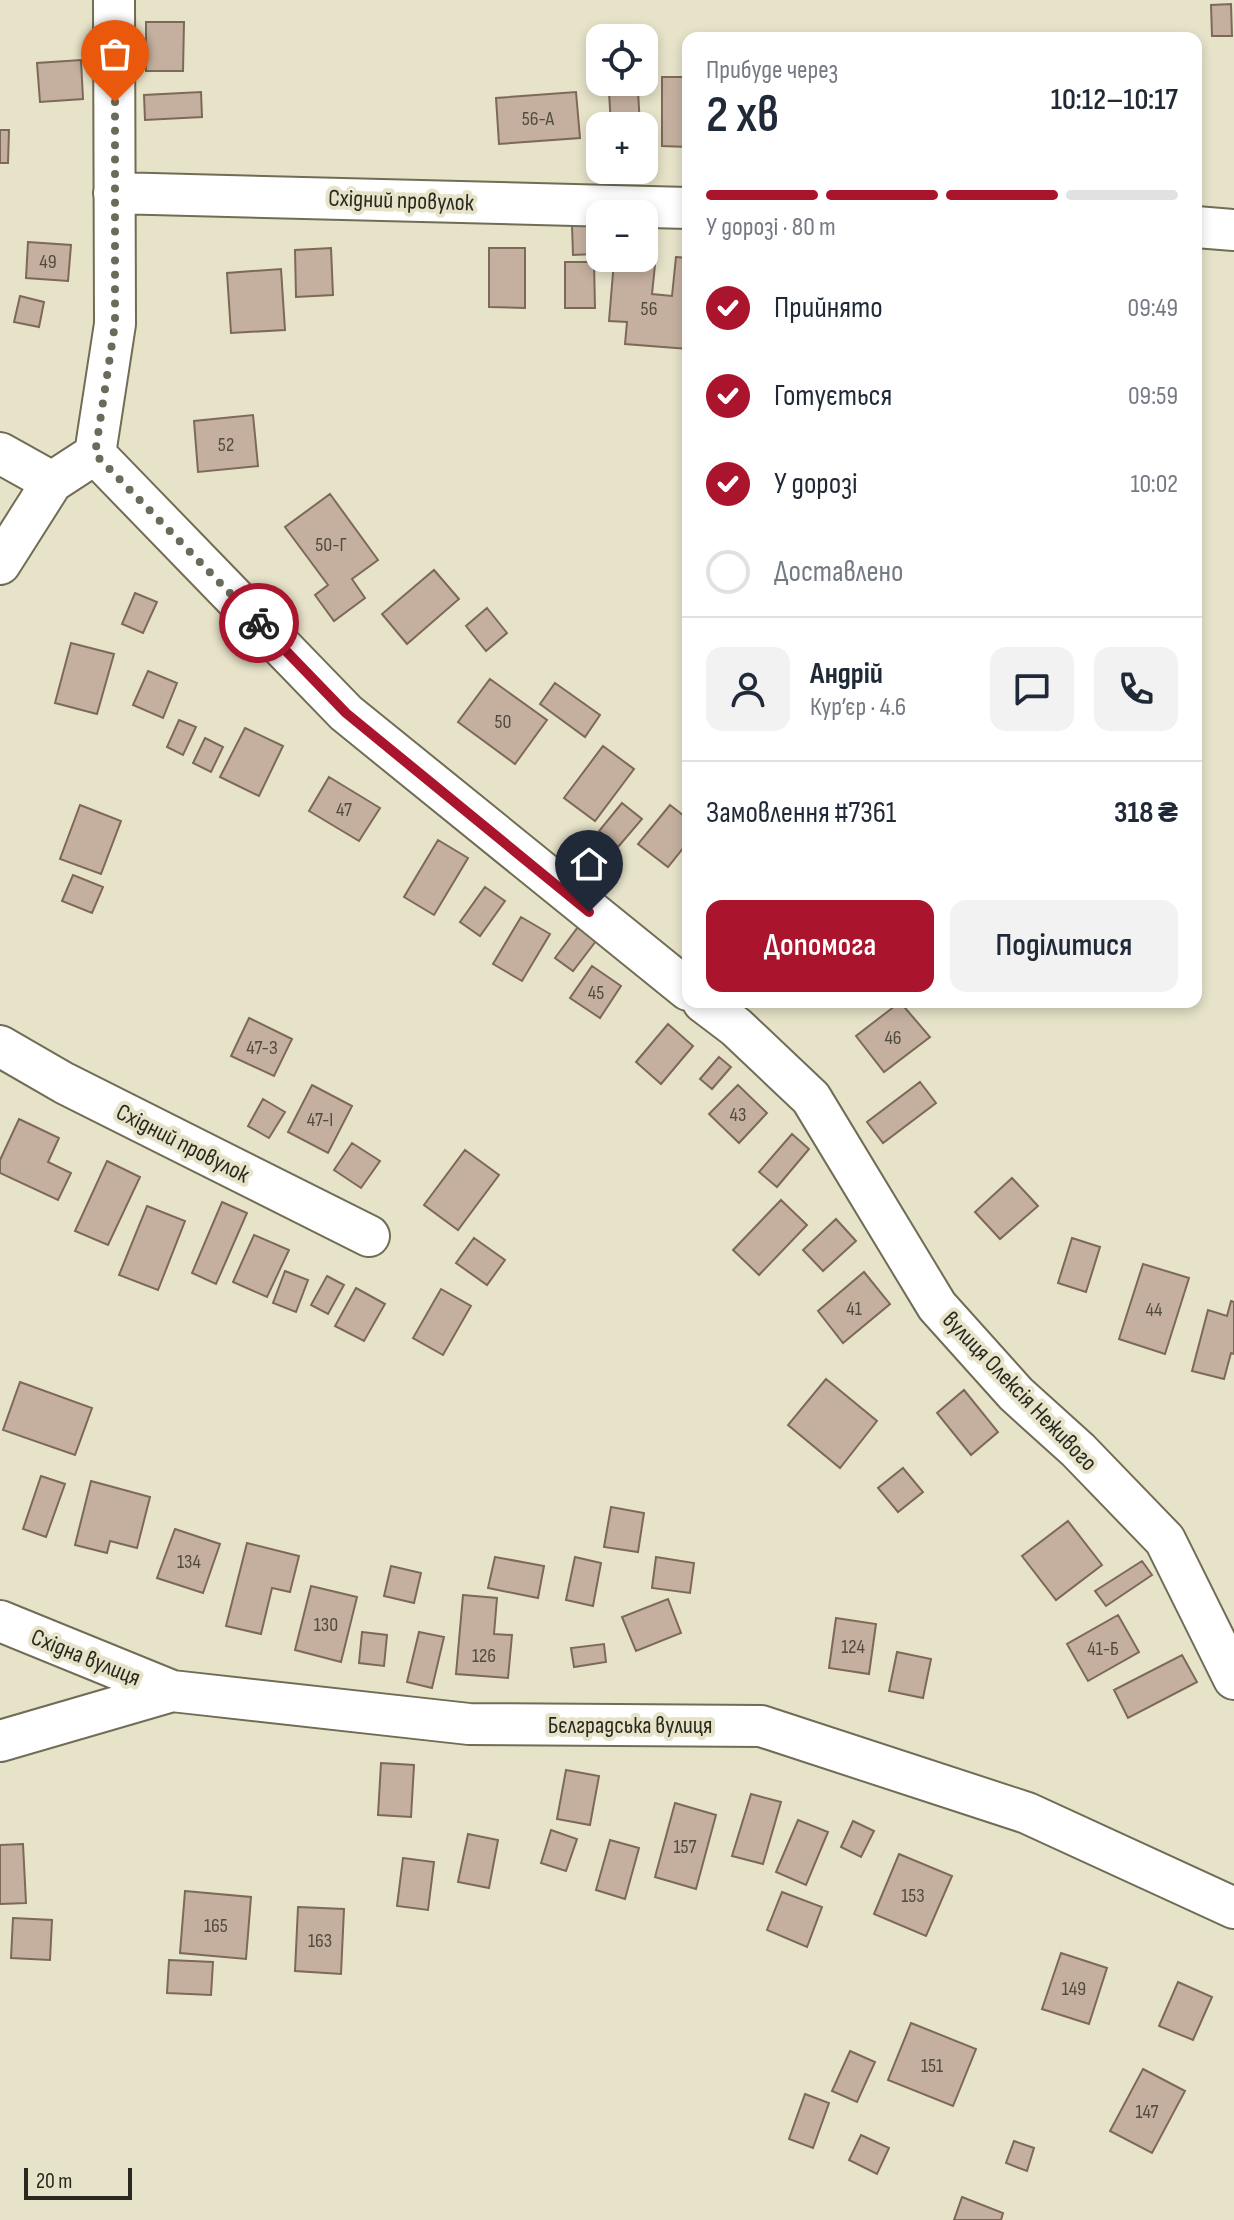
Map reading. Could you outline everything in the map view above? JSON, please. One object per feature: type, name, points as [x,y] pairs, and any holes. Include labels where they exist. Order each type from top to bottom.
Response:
[{"type":"street","points":[[0,564],[52,482],[95,454],[115,324],[114,0]]},
{"type":"street","name":"Східний провулок","points":[[114,193],[682,208]]},
{"type":"street","points":[[1202,227],[1234,230]]},
{"type":"street","points":[[0,453],[52,482]]},
{"type":"street","points":[[95,454],[346,713],[682,985]]},
{"type":"street","name":"вулиця Олексія Неживого","points":[[711,1008],[736,1027],[811,1098],[937,1306],[1016,1394],[1078,1450],[1165,1540],[1234,1679]]},
{"type":"street","name":"Східний провулок","points":[[0,1046],[64,1083],[369,1236]]},
{"type":"street","name":"Східна вулиця","points":[[0,1621],[172,1691]]},
{"type":"street","name":"Бєлградська вулиця","points":[[0,1741],[172,1691],[469,1724],[761,1726],[1027,1813],[1234,1908]]},
{"type":"building","points":[[1231,4],[1232,36],[1212,36],[1211,5]]},
{"type":"building","points":[[146,22],[184,22],[183,71],[146,71]]},
{"type":"building","points":[[81,60],[83,99],[40,102],[37,63]]},
{"type":"building","points":[[662,77],[682,77],[682,147],[662,146]]},
{"type":"building","points":[[201,92],[202,117],[145,120],[144,95]]},
{"type":"building","points":[[576,92],[580,138],[499,144],[496,98]]},
{"type":"building","points":[[609,96],[638,96],[639,112],[610,112]]},
{"type":"building","points":[[0,130],[9,130],[8,163],[0,163]]},
{"type":"building","points":[[572,225],[586,225],[586,254],[573,255]]},
{"type":"building","points":[[28,242],[71,245],[68,281],[26,278]]},
{"type":"building","points":[[331,248],[333,295],[296,297],[295,250]]},
{"type":"building","points":[[489,248],[525,248],[525,308],[489,307]]},
{"type":"building","points":[[676,257],[682,258],[682,349],[625,344],[627,322],[609,321],[613,272],[654,272],[652,294],[672,296]]},
{"type":"building","points":[[565,262],[586,262],[586,272],[594,272],[595,308],[565,308]]},
{"type":"building","points":[[281,269],[285,330],[231,333],[227,273]]},
{"type":"building","points":[[20,296],[44,302],[39,327],[14,322]]},
{"type":"building","points":[[253,415],[258,466],[198,472],[194,421]]},
{"type":"building","points":[[330,494],[378,560],[352,579],[365,598],[334,621],[315,595],[328,585],[285,527]]},
{"type":"building","points":[[434,570],[459,599],[407,644],[382,614]]},
{"type":"building","points":[[135,593],[157,602],[143,633],[122,624]]},
{"type":"building","points":[[487,608],[507,633],[486,651],[466,626]]},
{"type":"building","points":[[71,643],[114,654],[97,714],[55,703]]},
{"type":"building","points":[[148,671],[177,683],[163,718],[133,705]]},
{"type":"building","points":[[490,679],[547,720],[515,764],[458,722]]},
{"type":"building","points":[[555,683],[600,715],[585,737],[540,704]]},
{"type":"building","points":[[179,720],[196,727],[183,755],[167,747]]},
{"type":"building","points":[[245,728],[283,746],[259,796],[220,777]]},
{"type":"building","points":[[205,738],[223,747],[211,772],[193,763]]},
{"type":"building","points":[[603,746],[634,769],[595,821],[564,798]]},
{"type":"building","points":[[329,777],[380,808],[359,841],[309,811]]},
{"type":"building","points":[[622,803],[642,819],[618,847],[599,831]]},
{"type":"building","points":[[80,805],[121,821],[101,874],[60,859]]},
{"type":"building","points":[[670,805],[682,814],[682,850],[668,867],[638,844]]},
{"type":"building","points":[[438,840],[468,858],[434,915],[404,897]]},
{"type":"building","points":[[73,875],[103,887],[92,913],[62,901]]},
{"type":"building","points":[[485,887],[505,901],[480,936],[460,922]]},
{"type":"building","points":[[521,917],[550,934],[522,981],[493,964]]},
{"type":"building","points":[[578,927],[596,941],[573,971],[555,958]]},
{"type":"building","points":[[592,966],[621,986],[600,1018],[570,998]]},
{"type":"building","points":[[892,1008],[905,1008],[930,1037],[884,1072],[856,1036]]},
{"type":"building","points":[[249,1018],[292,1039],[274,1076],[231,1056]]},
{"type":"building","points":[[668,1024],[693,1046],[661,1084],[636,1062]]},
{"type":"building","points":[[719,1057],[731,1067],[712,1089],[700,1079]]},
{"type":"building","points":[[920,1082],[936,1103],[883,1143],[867,1122]]},
{"type":"building","points":[[312,1085],[352,1106],[328,1153],[288,1132]]},
{"type":"building","points":[[738,1085],[767,1113],[739,1143],[709,1114]]},
{"type":"building","points":[[263,1099],[285,1112],[269,1138],[248,1126]]},
{"type":"building","points":[[19,1119],[59,1138],[48,1162],[71,1173],[58,1200],[0,1173],[0,1160]]},
{"type":"building","points":[[792,1134],[809,1149],[777,1187],[759,1172]]},
{"type":"building","points":[[352,1143],[380,1161],[361,1188],[334,1170]]},
{"type":"building","points":[[465,1150],[499,1175],[458,1230],[424,1205]]},
{"type":"building","points":[[107,1161],[140,1177],[108,1245],[75,1231]]},
{"type":"building","points":[[1012,1178],[1038,1206],[1000,1239],[975,1212]]},
{"type":"building","points":[[781,1200],[807,1225],[759,1275],[733,1250]]},
{"type":"building","points":[[222,1202],[247,1213],[216,1284],[192,1273]]},
{"type":"building","points":[[147,1206],[185,1221],[158,1290],[119,1275]]},
{"type":"building","points":[[836,1219],[856,1241],[823,1271],[803,1250]]},
{"type":"building","points":[[254,1235],[289,1250],[267,1297],[233,1282]]},
{"type":"building","points":[[474,1238],[505,1260],[487,1285],[456,1263]]},
{"type":"building","points":[[1072,1238],[1100,1247],[1086,1292],[1058,1283]]},
{"type":"building","points":[[1143,1264],[1189,1278],[1165,1354],[1119,1339]]},
{"type":"building","points":[[285,1271],[308,1280],[296,1312],[273,1303]]},
{"type":"building","points":[[864,1272],[890,1304],[843,1343],[818,1311]]},
{"type":"building","points":[[327,1276],[344,1285],[328,1314],[311,1305]]},
{"type":"building","points":[[356,1288],[385,1304],[364,1341],[335,1326]]},
{"type":"building","points":[[441,1289],[471,1306],[443,1355],[413,1338]]},
{"type":"building","points":[[1231,1301],[1234,1302],[1234,1354],[1231,1353],[1224,1379],[1192,1371],[1208,1310],[1227,1316]]},
{"type":"building","points":[[826,1379],[877,1421],[840,1468],[788,1425]]},
{"type":"building","points":[[20,1382],[92,1408],[75,1455],[3,1430]]},
{"type":"building","points":[[964,1390],[998,1432],[971,1455],[937,1413]]},
{"type":"building","points":[[903,1468],[923,1492],[898,1512],[878,1488]]},
{"type":"building","points":[[41,1476],[65,1484],[46,1537],[23,1529]]},
{"type":"building","points":[[91,1481],[150,1497],[137,1548],[110,1541],[107,1553],[75,1545]]},
{"type":"building","points":[[611,1507],[644,1513],[638,1552],[604,1547]]},
{"type":"building","points":[[1068,1521],[1102,1565],[1056,1600],[1022,1556]]},
{"type":"building","points":[[175,1529],[220,1544],[203,1593],[157,1578]]},
{"type":"building","points":[[247,1543],[299,1556],[290,1592],[272,1588],[261,1634],[226,1626]]},
{"type":"building","points":[[495,1557],[544,1566],[538,1598],[488,1588]]},
{"type":"building","points":[[575,1557],[601,1563],[593,1606],[566,1600]]},
{"type":"building","points":[[656,1557],[694,1563],[690,1593],[652,1588]]},
{"type":"building","points":[[1142,1561],[1152,1575],[1106,1606],[1095,1591]]},
{"type":"building","points":[[391,1566],[421,1573],[414,1603],[384,1596]]},
{"type":"building","points":[[311,1586],[357,1597],[341,1662],[295,1650]]},
{"type":"building","points":[[463,1595],[497,1598],[494,1634],[512,1635],[508,1678],[456,1674]]},
{"type":"building","points":[[668,1599],[681,1633],[636,1651],[622,1617]]},
{"type":"building","points":[[1118,1615],[1139,1652],[1088,1681],[1067,1644]]},
{"type":"building","points":[[836,1618],[876,1624],[869,1674],[829,1668]]},
{"type":"building","points":[[362,1632],[387,1635],[384,1666],[359,1663]]},
{"type":"building","points":[[419,1632],[444,1637],[432,1688],[407,1682]]},
{"type":"building","points":[[604,1644],[606,1662],[574,1667],[571,1648]]},
{"type":"building","points":[[897,1652],[931,1659],[923,1698],[889,1691]]},
{"type":"building","points":[[1182,1655],[1197,1682],[1128,1718],[1114,1690]]},
{"type":"building","points":[[381,1763],[414,1765],[411,1817],[378,1815]]},
{"type":"building","points":[[566,1770],[599,1776],[590,1825],[557,1819]]},
{"type":"building","points":[[751,1794],[781,1802],[763,1864],[732,1856]]},
{"type":"building","points":[[675,1803],[716,1815],[696,1889],[655,1877]]},
{"type":"building","points":[[798,1820],[828,1832],[806,1885],[776,1872]]},
{"type":"building","points":[[853,1821],[874,1831],[861,1857],[841,1847]]},
{"type":"building","points":[[551,1830],[577,1839],[566,1871],[541,1863]]},
{"type":"building","points":[[468,1834],[498,1840],[489,1888],[458,1882]]},
{"type":"building","points":[[610,1840],[639,1848],[625,1899],[596,1890]]},
{"type":"building","points":[[23,1844],[26,1903],[0,1904],[0,1845]]},
{"type":"building","points":[[899,1854],[952,1876],[926,1936],[874,1914]]},
{"type":"building","points":[[403,1858],[434,1862],[428,1910],[397,1906]]},
{"type":"building","points":[[185,1891],[251,1897],[246,1959],[180,1953]]},
{"type":"building","points":[[782,1892],[822,1907],[807,1947],[767,1930]]},
{"type":"building","points":[[298,1907],[344,1909],[341,1974],[295,1971]]},
{"type":"building","points":[[13,1918],[52,1920],[50,1960],[11,1958]]},
{"type":"building","points":[[1061,1953],[1107,1968],[1089,2024],[1042,2009]]},
{"type":"building","points":[[169,1960],[213,1962],[211,1995],[167,1993]]},
{"type":"building","points":[[1178,1982],[1212,1997],[1193,2040],[1159,2026]]},
{"type":"building","points":[[911,2023],[976,2049],[953,2106],[888,2080]]},
{"type":"building","points":[[850,2051],[875,2062],[857,2102],[832,2091]]},
{"type":"building","points":[[1143,2069],[1185,2091],[1152,2153],[1110,2131]]},
{"type":"building","points":[[805,2094],[829,2103],[813,2148],[789,2139]]},
{"type":"building","points":[[861,2135],[889,2148],[877,2174],[849,2160]]},
{"type":"building","points":[[1014,2141],[1034,2148],[1027,2171],[1006,2163]]},
{"type":"building","points":[[962,2197],[1003,2213],[1001,2220],[954,2220]]},
{"type":"way so far","points":[[115,102],[115,324],[95,454],[259,623]]},
{"type":"route","points":[[259,623],[346,713],[589,912]]}]
